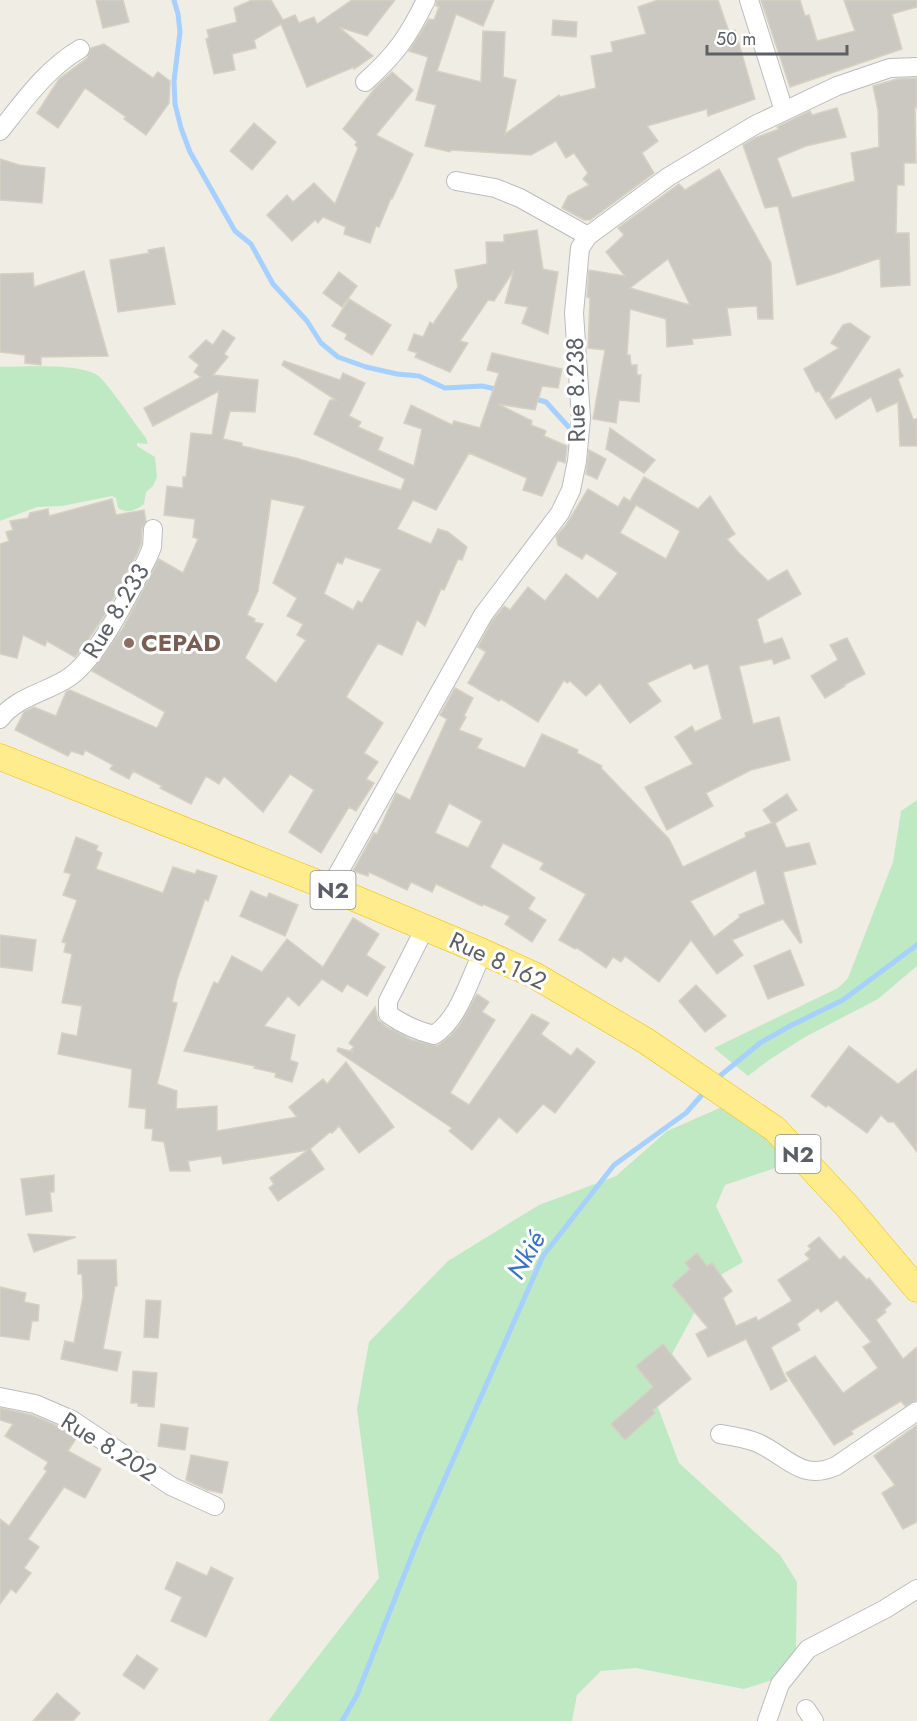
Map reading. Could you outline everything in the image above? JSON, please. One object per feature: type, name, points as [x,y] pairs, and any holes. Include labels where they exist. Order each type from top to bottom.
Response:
[{"type":"highway","name":"Rue 8.162","points":[[0,757],[330,888],[534,975],[646,1041],[775,1129],[847,1206],[917,1289]]},
{"type":"street","points":[[364,82],[389,60],[409,34],[426,0]]},
{"type":"street","points":[[749,0],[784,111]]},
{"type":"street","points":[[0,131],[52,69],[80,49]]},
{"type":"street","points":[[456,181],[495,188],[520,198],[588,236],[668,177],[755,125],[837,86],[890,68],[917,67]]},
{"type":"street","name":"Rue 8.238","points":[[330,888],[483,615],[560,513],[571,490],[577,461],[581,418],[574,313],[580,248],[588,236]]},
{"type":"street","name":"Rue 8.233","points":[[0,719],[18,703],[70,677],[88,661],[153,547],[153,530]]},
{"type":"street","points":[[425,928],[388,1001],[388,1014],[423,1033],[434,1035],[445,1028],[464,995],[483,952]]},
{"type":"street","name":"Rue 8.202","points":[[0,1397],[35,1404],[72,1420],[171,1486],[215,1506]]},
{"type":"street","points":[[720,1434],[759,1443],[810,1472],[823,1472],[836,1466],[917,1411]]},
{"type":"street","points":[[767,1721],[780,1684],[808,1649],[885,1609],[917,1589]]},
{"type":"green space","points":[[50,366],[88,371],[97,375],[146,438],[148,444],[137,443],[137,446],[155,457],[157,477],[153,486],[146,492],[144,504],[134,510],[125,511],[118,508],[116,498],[112,496],[62,506],[37,507],[0,521],[0,367]]},
{"type":"green space","points":[[917,800],[917,966],[878,999],[805,1037],[748,1076],[714,1048],[838,988],[848,978],[893,862],[901,811]]},
{"type":"green space","points":[[731,1103],[814,1155],[725,1185],[716,1206],[743,1262],[712,1280],[664,1369],[656,1402],[679,1463],[780,1555],[797,1582],[796,1648],[779,1678],[744,1689],[636,1668],[601,1671],[577,1695],[572,1721],[268,1721],[379,1578],[357,1409],[369,1342],[448,1261],[539,1205],[616,1176],[667,1131]]},
{"type":"building","points":[[96,0],[123,0],[129,22],[103,28]]},
{"type":"building","points":[[252,0],[271,0],[283,20],[295,15],[299,23],[314,17],[317,24],[352,0],[395,0],[367,36],[339,27],[373,56],[354,69],[354,67],[307,87],[281,24],[254,40],[256,48],[232,54],[235,70],[214,74],[206,39],[209,38],[207,30],[237,22],[234,8]]},
{"type":"building","points":[[437,0],[494,0],[483,26],[456,14],[437,71],[481,82],[483,31],[505,32],[503,77],[516,80],[505,134],[559,95],[560,97],[596,88],[591,56],[613,52],[611,42],[646,34],[638,7],[658,0],[718,0],[729,32],[735,30],[755,99],[708,116],[707,109],[647,126],[658,141],[642,153],[654,173],[590,220],[584,220],[562,208],[568,196],[589,185],[583,179],[588,173],[574,153],[566,158],[556,141],[531,155],[451,150],[450,152],[425,146],[436,105],[416,100],[428,57],[409,51],[429,19],[434,20],[439,7],[436,6]]},
{"type":"building","points":[[761,0],[800,0],[805,16],[809,15],[817,41],[855,31],[844,0],[917,0],[917,7],[892,14],[902,49],[790,87]]},
{"type":"building","points":[[553,20],[577,22],[576,37],[552,35]]},
{"type":"building","points":[[104,44],[153,78],[158,72],[170,81],[169,103],[146,135],[124,119],[126,117],[85,88],[58,128],[37,113],[59,79],[87,58],[91,48]]},
{"type":"building","points":[[392,72],[413,90],[376,135],[413,154],[379,227],[376,226],[370,243],[344,234],[346,227],[323,217],[318,223],[315,220],[292,241],[267,215],[287,195],[293,202],[314,183],[335,204],[358,148],[355,145],[357,142],[343,129],[375,88]]},
{"type":"building","points":[[917,78],[916,163],[904,163],[904,185],[897,185],[896,233],[909,233],[910,285],[881,287],[880,258],[797,285],[778,206],[765,208],[743,145],[779,129],[777,127],[810,111],[812,115],[837,108],[846,137],[806,146],[777,158],[792,198],[855,181],[851,153],[879,147],[878,110],[873,86],[897,79]]},
{"type":"building","points":[[254,123],[276,142],[252,170],[230,151]]},
{"type":"building","points":[[0,159],[19,165],[45,168],[42,203],[0,200]]},
{"type":"building","points":[[719,169],[771,263],[773,319],[758,319],[757,306],[727,308],[731,335],[692,339],[693,344],[667,347],[666,319],[630,309],[627,355],[630,355],[631,365],[637,365],[637,375],[641,375],[639,402],[619,400],[616,423],[593,419],[605,350],[588,348],[589,270],[625,276],[606,252],[624,235],[618,228],[679,184],[685,190]],"holes":[[[668,259],[690,305],[630,288]]]},
{"type":"building","points":[[537,230],[543,269],[558,272],[548,334],[522,323],[528,307],[505,303],[514,270],[494,301],[488,300],[460,341],[468,343],[450,372],[415,357],[417,353],[408,350],[414,334],[423,337],[430,322],[433,324],[458,287],[455,270],[487,264],[486,242],[504,242],[504,235]]},
{"type":"building","points":[[164,247],[175,304],[118,312],[110,260],[149,253],[148,250]]},
{"type":"building","points":[[84,271],[108,356],[41,357],[41,365],[25,363],[25,355],[0,352],[0,274],[33,273],[34,287]]},
{"type":"building","points":[[339,272],[357,286],[342,307],[323,293]]},
{"type":"building","points":[[349,299],[391,325],[372,355],[345,339],[347,334],[332,326]]},
{"type":"building","points":[[850,323],[870,337],[828,401],[899,369],[903,376],[898,379],[913,419],[917,419],[917,446],[900,446],[898,402],[877,412],[871,397],[836,419],[819,391],[816,392],[804,369],[839,348],[831,343],[843,325]]},
{"type":"building","points":[[223,330],[235,338],[224,354],[228,357],[213,375],[258,380],[255,412],[230,411],[223,439],[242,443],[242,446],[296,458],[401,490],[405,479],[314,434],[330,400],[336,400],[282,365],[284,361],[340,380],[343,373],[365,383],[349,416],[361,422],[358,427],[383,438],[378,450],[414,466],[422,429],[404,423],[411,405],[452,425],[454,421],[480,428],[499,373],[487,370],[492,353],[562,369],[558,388],[542,386],[535,410],[498,404],[532,421],[531,425],[546,431],[544,436],[567,446],[565,463],[558,460],[542,496],[523,490],[527,478],[469,453],[436,510],[413,500],[397,529],[431,544],[438,529],[448,532],[467,547],[462,560],[458,559],[444,590],[441,589],[425,626],[417,620],[402,655],[378,643],[346,697],[383,723],[364,753],[378,762],[366,779],[374,783],[356,811],[349,807],[321,853],[289,832],[314,790],[290,774],[263,812],[224,776],[219,784],[206,776],[191,804],[133,771],[129,779],[110,769],[113,765],[85,750],[83,755],[71,751],[68,756],[15,730],[24,712],[34,707],[56,716],[66,692],[70,690],[157,728],[165,712],[92,671],[123,628],[159,559],[183,573],[198,539],[193,537],[195,519],[164,515],[167,486],[183,488],[191,433],[212,435],[219,391],[153,426],[144,408],[201,377],[194,372],[199,365],[189,357],[206,340],[213,345]],"holes":[[[271,499],[305,506],[273,583],[297,598],[287,616],[303,624],[297,635],[306,640],[276,683],[245,658],[263,624],[254,622],[255,619],[247,615],[258,591]],[[345,557],[381,569],[362,603],[358,601],[353,610],[324,594],[337,562],[342,564]]]},
{"type":"building","points":[[610,428],[655,460],[644,473],[606,449]]},
{"type":"building","points":[[589,450],[606,459],[597,479],[586,474]]},
{"type":"building","points":[[644,477],[698,509],[710,496],[735,534],[727,539],[739,553],[768,581],[787,570],[801,594],[757,619],[764,644],[782,638],[790,658],[774,664],[772,659],[739,666],[753,724],[779,717],[790,760],[751,770],[706,793],[713,806],[667,830],[645,787],[693,764],[675,737],[692,726],[695,732],[722,719],[708,664],[694,669],[691,663],[647,683],[661,701],[630,723],[600,683],[586,696],[570,681],[567,683],[564,680],[538,722],[501,699],[499,701],[468,683],[486,652],[478,647],[492,621],[504,606],[510,610],[528,587],[545,601],[566,574],[598,599],[618,573],[586,553],[582,559],[558,545],[556,536],[566,525],[588,489],[618,507],[624,497],[630,501]],"holes":[[[636,505],[680,531],[666,559],[620,533]]]},
{"type":"building","points":[[112,499],[116,515],[144,510],[146,521],[142,528],[141,544],[137,554],[104,616],[84,646],[75,657],[47,641],[45,646],[23,635],[17,658],[0,654],[0,544],[9,541],[6,532],[13,530],[10,521],[28,518],[30,513],[48,509],[49,516]]},
{"type":"building","points":[[847,638],[865,674],[825,698],[811,676],[838,660],[830,645]]},
{"type":"building","points":[[455,688],[473,698],[459,730],[482,739],[477,748],[525,768],[542,734],[578,750],[577,753],[602,766],[601,768],[669,839],[683,867],[746,837],[745,833],[772,823],[763,810],[787,794],[797,810],[775,823],[786,848],[809,843],[816,864],[783,872],[802,942],[800,943],[783,919],[732,940],[743,955],[717,974],[691,940],[659,982],[625,956],[621,962],[613,957],[606,968],[577,948],[559,940],[586,894],[540,869],[544,863],[503,843],[490,867],[535,898],[528,909],[546,920],[532,942],[505,924],[510,916],[483,904],[482,906],[436,884],[432,892],[411,882],[407,890],[369,872],[368,876],[353,871],[374,833],[377,834],[396,793],[410,800],[447,719],[440,715]],"holes":[[[449,803],[482,821],[468,848],[435,833]],[[756,870],[765,904],[739,915],[740,917],[714,937],[690,901]]]},
{"type":"building","points":[[76,837],[98,846],[96,850],[102,853],[96,869],[163,893],[173,867],[195,874],[197,870],[217,876],[208,901],[205,899],[177,980],[172,1002],[177,1003],[157,1084],[177,1091],[176,1109],[217,1106],[217,1131],[297,1117],[289,1107],[323,1079],[327,1084],[346,1062],[394,1127],[359,1153],[339,1126],[310,1149],[324,1169],[278,1201],[269,1188],[274,1184],[270,1178],[308,1150],[223,1164],[221,1156],[188,1161],[190,1171],[170,1171],[164,1142],[152,1140],[153,1129],[145,1128],[146,1109],[129,1107],[132,1069],[58,1054],[62,1033],[77,1036],[82,1006],[62,1003],[72,954],[64,952],[66,943],[62,942],[77,900],[63,895],[71,874],[64,872]]},
{"type":"building","points":[[251,891],[267,898],[269,893],[298,905],[285,936],[240,916]]},
{"type":"building","points":[[353,918],[379,934],[366,955],[385,967],[367,996],[347,984],[342,992],[322,979],[299,1006],[288,996],[264,1026],[295,1035],[290,1060],[298,1063],[292,1082],[275,1077],[276,1073],[254,1068],[255,1066],[184,1051],[214,982],[218,984],[232,956],[262,972],[287,939],[323,967]]},
{"type":"building","points":[[0,935],[36,940],[32,971],[0,967]]},
{"type":"building","points":[[790,950],[804,985],[768,999],[754,966]]},
{"type":"building","points":[[696,985],[726,1016],[705,1032],[679,1001]]},
{"type":"building","points":[[477,994],[489,1002],[482,1012],[495,1020],[450,1093],[469,1105],[532,1014],[549,1023],[541,1034],[571,1056],[577,1048],[595,1062],[555,1113],[543,1104],[517,1133],[499,1117],[472,1150],[449,1131],[452,1128],[337,1051],[338,1048],[354,1052],[351,1050],[354,1047],[349,1043],[375,1007],[378,1020],[387,1027],[412,1040],[437,1046],[459,1026]]},
{"type":"building","points":[[849,1046],[898,1084],[917,1069],[917,1152],[894,1122],[888,1122],[881,1115],[867,1133],[828,1105],[826,1107],[811,1096]]},
{"type":"building","points":[[54,1175],[54,1192],[50,1192],[52,1211],[26,1215],[21,1179]]},
{"type":"building","points":[[28,1234],[76,1237],[34,1252]]},
{"type":"building","points":[[819,1237],[840,1260],[844,1256],[867,1280],[869,1278],[891,1304],[884,1310],[886,1312],[876,1320],[903,1359],[917,1347],[917,1400],[905,1406],[901,1401],[851,1431],[853,1434],[834,1445],[786,1373],[815,1356],[843,1393],[878,1368],[863,1347],[871,1342],[837,1300],[821,1312],[818,1308],[797,1324],[800,1330],[771,1347],[787,1381],[771,1390],[746,1339],[708,1357],[696,1334],[708,1328],[672,1285],[690,1269],[685,1263],[697,1253],[707,1266],[712,1263],[732,1291],[723,1298],[736,1326],[756,1317],[758,1321],[792,1301],[778,1280],[810,1259],[805,1254],[811,1249],[808,1246]]},
{"type":"building","points":[[78,1260],[116,1260],[117,1286],[115,1286],[103,1349],[121,1352],[117,1371],[61,1359],[65,1341],[74,1343],[83,1297],[82,1274],[78,1274]]},
{"type":"building","points":[[0,1287],[26,1293],[24,1302],[39,1305],[38,1321],[32,1321],[29,1340],[0,1336]]},
{"type":"building","points":[[146,1300],[161,1301],[158,1338],[144,1337]]},
{"type":"building","points":[[663,1344],[691,1379],[653,1410],[655,1413],[625,1440],[611,1424],[653,1387],[636,1366]]},
{"type":"building","points":[[133,1371],[157,1373],[154,1407],[131,1403]]},
{"type":"building","points":[[0,1408],[32,1415],[67,1430],[77,1437],[68,1451],[101,1469],[85,1498],[64,1487],[28,1539],[39,1547],[24,1568],[31,1573],[16,1593],[11,1589],[0,1604],[0,1519],[9,1526],[47,1471],[44,1469],[48,1462],[5,1436],[13,1424],[0,1420]]},
{"type":"building","points":[[161,1424],[188,1428],[185,1450],[158,1446]]},
{"type":"building","points":[[917,1425],[917,1522],[903,1529],[882,1493],[895,1485],[874,1456]]},
{"type":"building","points":[[191,1455],[228,1462],[222,1493],[207,1490],[186,1480]]},
{"type":"building","points":[[177,1562],[207,1576],[211,1567],[233,1578],[206,1637],[171,1621],[182,1597],[165,1589]]},
{"type":"building","points":[[137,1655],[158,1669],[144,1689],[123,1675]]},
{"type":"building","points":[[57,1693],[80,1713],[73,1721],[33,1721]]},
{"type":"waterway","points":[[174,0],[180,32],[174,81],[175,104],[190,152],[235,231],[251,244],[273,284],[307,321],[321,343],[338,357],[366,367],[419,376],[445,388],[482,386],[500,390]]},
{"type":"waterway","points":[[532,398],[546,402],[574,433]]},
{"type":"waterway","name":"Nkié","points":[[715,1080],[760,1043],[843,1000],[917,945]]},
{"type":"waterway","name":"Nkié","points":[[342,1721],[357,1695],[420,1535],[543,1256],[614,1165],[686,1113],[707,1089]]},
{"type":"place","name":"CEPAD","points":[[129,643]]}]
